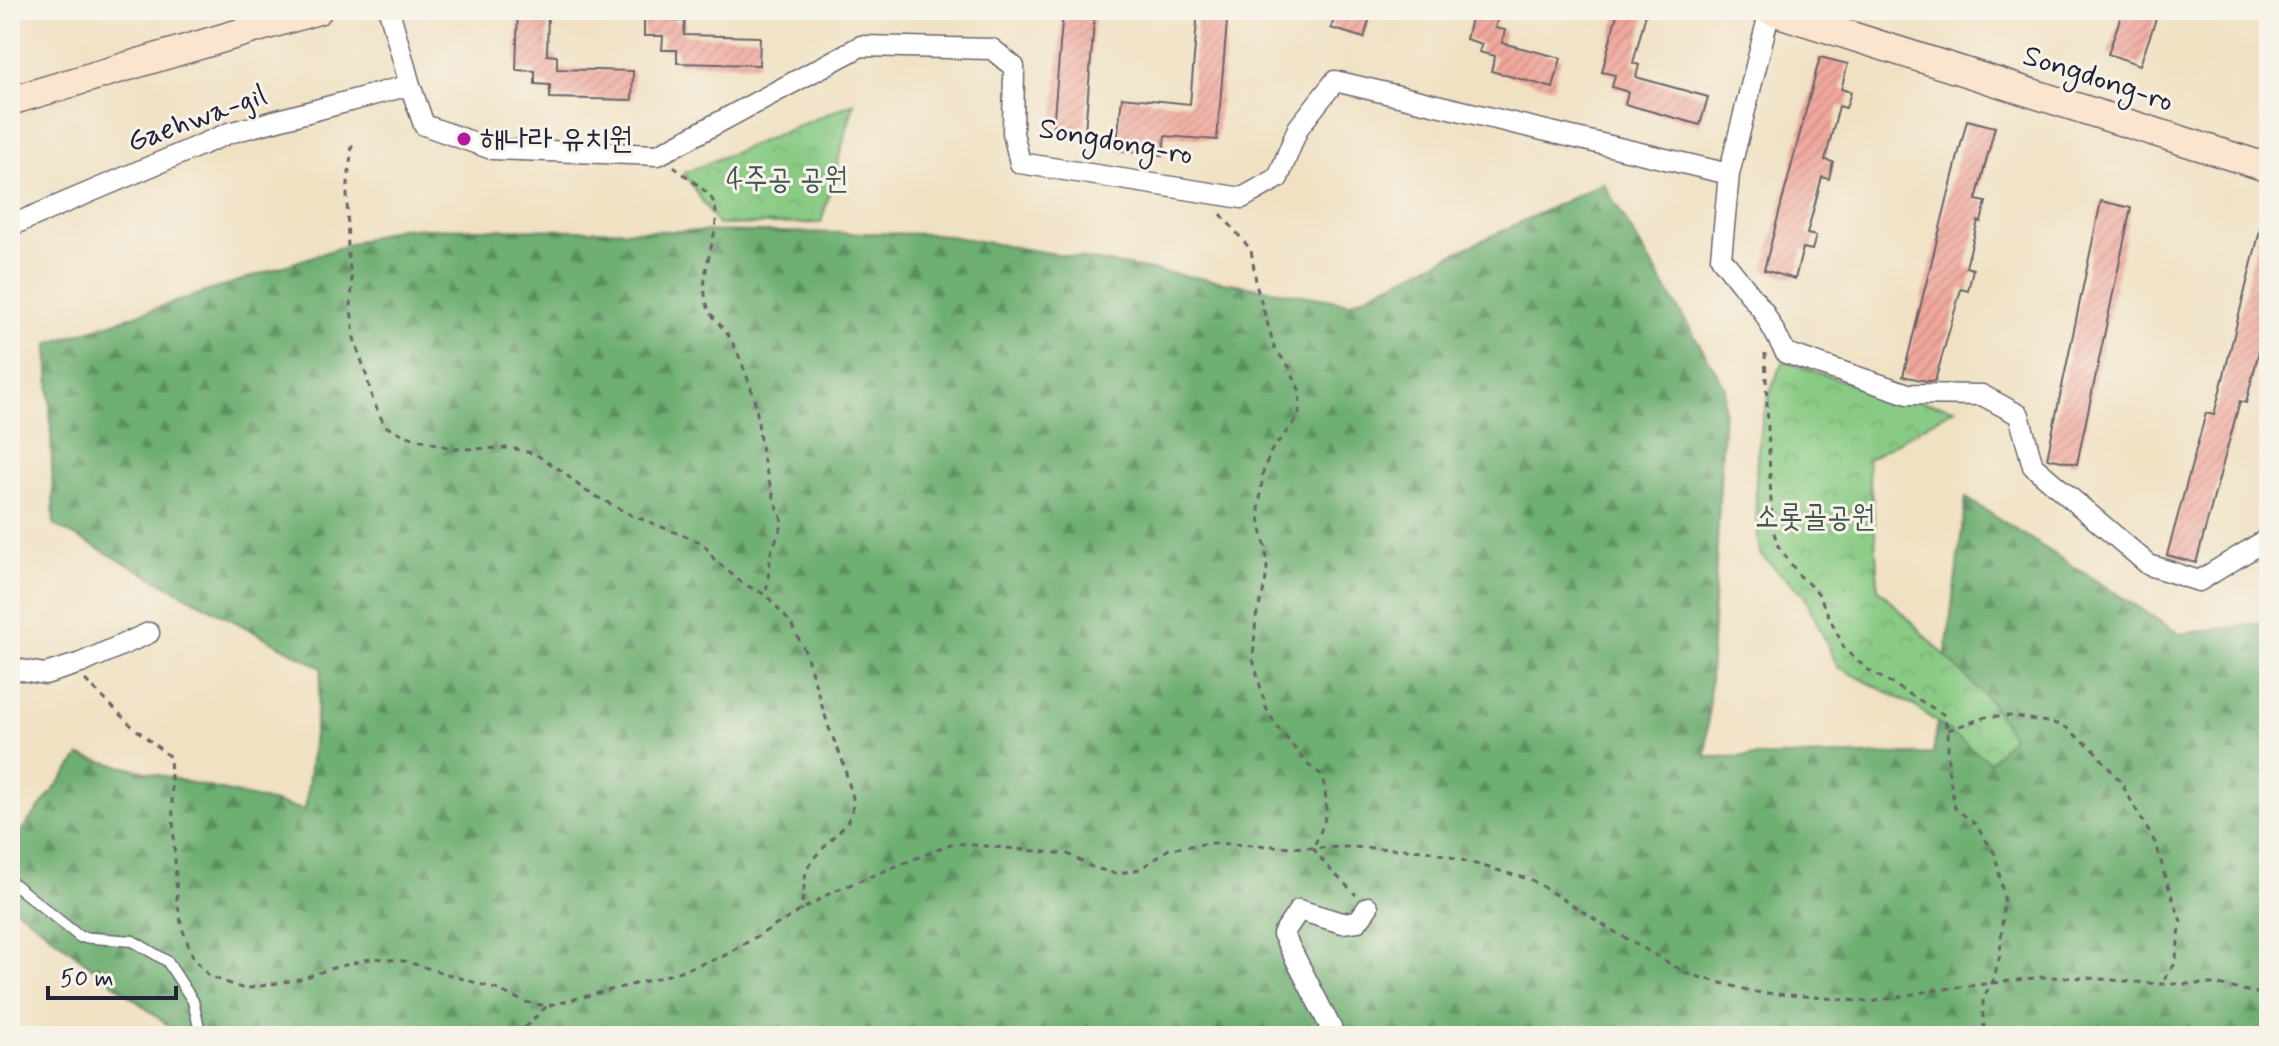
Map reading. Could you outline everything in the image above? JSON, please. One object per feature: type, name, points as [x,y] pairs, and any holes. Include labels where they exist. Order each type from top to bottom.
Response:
[{"type":"street","points":[[10,101],[318,10]]},
{"type":"street","name":"Songdong-ro","points":[[389,10],[424,125],[492,149],[658,155],[861,46],[992,49],[1014,67],[1013,133],[1020,163],[1242,198],[1278,178],[1298,128],[1335,81],[1729,174]]},
{"type":"street","name":"Songdong-ro","points":[[2269,168],[1770,10],[1729,174],[1721,258],[1768,321],[1786,353],[1908,394],[1982,395],[2019,415],[2033,466],[2149,565],[2199,581],[2269,538]]},
{"type":"street","name":"Gaehwa-gil","points":[[10,226],[229,133],[410,85]]},
{"type":"street","points":[[10,668],[45,674],[149,633]]},
{"type":"street","points":[[1335,1036],[1283,934],[1299,910],[1342,923],[1358,921],[1368,907]]},
{"type":"lane","points":[[10,881],[80,937],[133,941],[167,961],[193,1001],[201,1036]]},
{"type":"path","points":[[352,145],[347,192],[354,338],[373,401],[385,426],[407,436],[455,449],[512,448],[535,454],[584,490],[631,515],[703,543],[714,559],[742,583],[766,595],[790,622],[805,651],[853,798],[852,813],[846,824],[812,860],[806,871],[801,911]]},
{"type":"path","points":[[671,147],[673,166],[714,202],[717,216],[704,291],[709,315],[733,343],[753,396],[761,449],[783,523],[771,552],[766,595]]},
{"type":"path","points":[[1210,193],[1215,205],[1251,250],[1257,288],[1275,349],[1290,368],[1300,392],[1299,414],[1271,451],[1263,472],[1259,510],[1267,569],[1256,617],[1253,659],[1266,708],[1307,764],[1322,775],[1328,806],[1313,848]]},
{"type":"path","points":[[1768,321],[1764,344],[1767,424],[1772,526],[1778,546],[1799,575],[1818,593],[1845,650],[1867,669],[1943,714],[1948,730],[1948,768],[1955,808],[1975,824],[1995,854],[2004,897],[2000,955],[1993,981],[1983,999],[1986,1036]]},
{"type":"path","points":[[71,666],[132,726],[170,757],[177,900],[182,928],[193,957],[209,976],[244,989],[300,979],[374,958],[404,961],[496,989],[525,1002],[547,1006],[662,977],[722,957],[832,892],[954,843],[1068,854],[1092,867],[1116,874],[1140,869],[1169,849],[1211,843],[1426,850],[1532,880],[1688,974],[1755,992],[1871,1002],[1993,981],[2041,977],[2213,984],[2257,993],[2269,1000]]},
{"type":"path","points":[[1948,730],[1989,716],[2013,716],[2063,725],[2094,750],[2120,781],[2157,846],[2181,921],[2175,964],[2160,984]]},
{"type":"path","points":[[1313,848],[1368,907]]},
{"type":"path","points":[[516,1036],[547,1006]]},
{"type":"green space","name":"4주공 공원","points":[[854,103],[821,223],[718,225],[684,173]]},
{"type":"green space","points":[[1603,183],[1725,387],[1706,757],[1933,754],[1966,498],[2180,634],[2269,622],[2269,1036],[182,1036],[10,904],[10,845],[80,756],[305,810],[322,668],[54,525],[48,344],[399,228],[936,234],[1350,303]]},
{"type":"green space","name":"소롯골공원","points":[[1784,361],[1889,396],[1955,408],[1867,460],[1878,588],[1990,701],[2012,737],[1990,762],[1916,707],[1838,667],[1804,595],[1760,554],[1756,505],[1757,455],[1766,406]]},
{"type":"building","points":[[518,10],[548,10],[547,55],[557,56],[557,69],[633,71],[632,100],[550,98],[550,85],[535,84],[535,71],[516,70]]},
{"type":"building","points":[[644,10],[675,10],[674,21],[685,21],[684,35],[760,37],[759,65],[677,63],[677,50],[662,50],[663,36],[644,36]]},
{"type":"building","points":[[1063,10],[1095,10],[1085,131],[1053,129]]},
{"type":"building","points":[[1198,10],[1228,10],[1217,140],[1165,136],[1163,155],[1116,150],[1122,97],[1190,104]]},
{"type":"building","points":[[1337,10],[1372,10],[1364,38],[1331,28]]},
{"type":"building","points":[[1473,10],[1500,10],[1495,28],[1505,30],[1502,43],[1561,58],[1553,88],[1491,71],[1495,56],[1479,52],[1482,44],[1466,39]]},
{"type":"building","points":[[1618,10],[1647,10],[1633,63],[1639,65],[1636,77],[1708,97],[1700,125],[1625,104],[1628,92],[1612,87],[1615,75],[1602,72]]},
{"type":"building","points":[[2123,10],[2159,10],[2140,65],[2108,54]]},
{"type":"building","points":[[1820,57],[1848,64],[1841,89],[1851,92],[1846,108],[1839,106],[1825,160],[1833,162],[1829,179],[1822,177],[1807,234],[1816,236],[1812,250],[1803,248],[1795,279],[1764,270]]},
{"type":"building","points":[[1967,120],[1995,127],[1976,200],[1986,202],[1966,267],[1973,269],[1968,291],[1961,289],[1935,381],[1926,381],[1903,376]]},
{"type":"building","points":[[2101,201],[2131,208],[2077,464],[2047,458]]},
{"type":"building","points":[[2264,214],[2269,215],[2269,311],[2246,403],[2240,401],[2196,563],[2167,555],[2206,413],[2214,415]]},
{"type":"place","name":"해나라 유치원","points":[[464,139]]}]
